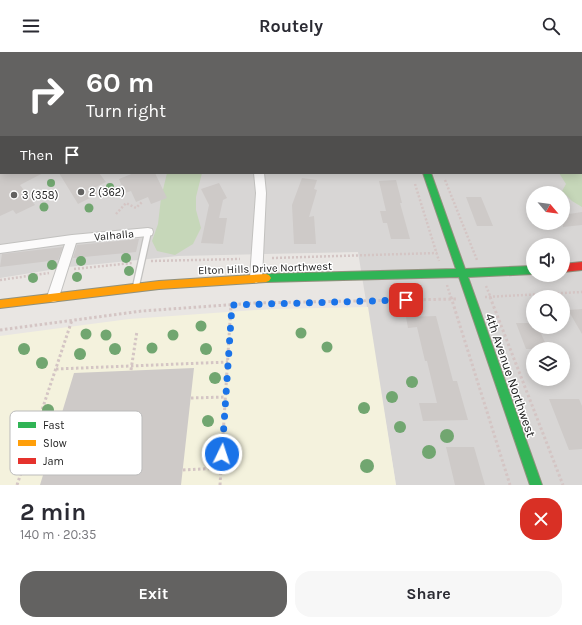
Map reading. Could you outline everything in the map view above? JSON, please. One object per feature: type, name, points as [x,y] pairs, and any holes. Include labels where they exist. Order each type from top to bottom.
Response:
[{"type":"main road","name":"4th Avenue Northwest","points":[[427,174],[536,485]]},
{"type":"main road","points":[[570,267],[582,266]]},
{"type":"main road","name":"Elton Hills Drive Northwest","points":[[0,304],[136,286],[256,278],[462,274],[526,270]]},
{"type":"street","points":[[256,278],[262,193],[259,174]]},
{"type":"street","name":"Valhalla","points":[[0,249],[72,239],[148,232]]},
{"type":"street","points":[[53,297],[72,239]]},
{"type":"lane","name":"Valhalla","points":[[136,286],[148,232]]},
{"type":"path","points":[[443,174],[474,250]]},
{"type":"path","points":[[272,258],[437,253],[414,180]]},
{"type":"path","points":[[116,214],[126,203],[136,208],[142,202]]},
{"type":"path","points":[[152,261],[240,259]]},
{"type":"path","points":[[563,485],[490,297],[582,292]]},
{"type":"path","points":[[0,330],[142,311],[232,305],[451,300],[510,485]]},
{"type":"path","points":[[220,485],[232,305]]},
{"type":"path","points":[[42,411],[72,320]]},
{"type":"path","points":[[131,370],[137,331]]},
{"type":"path","points":[[56,369],[228,362]]},
{"type":"path","points":[[191,398],[226,397]]},
{"type":"path","points":[[182,470],[221,468]]},
{"type":"path","points":[[17,485],[20,475]]},
{"type":"shaded area","points":[[0,174],[582,174],[582,485],[396,485],[358,252],[178,256],[68,267],[0,278]]},
{"type":"shaded area","points":[[368,307],[396,485],[0,485],[0,336],[129,319],[272,309]]},
{"type":"green space","points":[[167,174],[202,174],[196,197],[196,210],[201,228],[193,244],[175,255],[157,251],[152,241],[158,224],[161,198]]},
{"type":"green space","points":[[560,174],[582,174],[582,207],[570,199],[570,186],[565,186],[566,184]]},
{"type":"building","name":"3 (358)","points":[[0,174],[41,174],[20,185],[35,205],[16,214],[13,210],[0,216]]},
{"type":"building","name":"2 (362)","points":[[60,174],[100,174],[106,182],[94,188],[98,194],[78,204]]},
{"type":"building","points":[[132,174],[155,174],[167,198],[151,204],[148,197],[136,202],[131,191],[125,193],[119,179]]},
{"type":"building","points":[[302,178],[317,180],[314,189],[317,190],[309,217],[314,216],[316,244],[294,244],[292,205]]},
{"type":"building","points":[[396,180],[402,203],[400,203],[410,239],[391,239],[387,223],[383,223],[380,211],[386,211],[379,181]]},
{"type":"building","points":[[219,183],[227,198],[223,200],[219,218],[227,218],[223,244],[201,243],[209,205],[201,189]]},
{"type":"building","points":[[466,197],[481,197],[493,226],[477,226]]},
{"type":"building","points":[[582,212],[582,225],[570,226],[570,214]]},
{"type":"building","points":[[139,239],[136,252],[73,258],[77,245]]},
{"type":"building","points":[[63,247],[58,260],[0,267],[2,254]]},
{"type":"building","points":[[582,309],[582,334],[570,313],[570,310]]},
{"type":"building","points":[[436,316],[453,381],[457,381],[468,420],[423,421],[419,403],[437,403],[417,327],[408,328],[406,317]]},
{"type":"building","points":[[516,323],[526,323],[526,334],[541,334],[545,342],[526,342],[526,349]]},
{"type":"building","points":[[194,368],[181,485],[40,485],[43,475],[142,475],[142,411],[62,411],[74,373]]},
{"type":"building","points":[[549,399],[579,399],[582,406],[582,449],[569,450]]},
{"type":"building","points":[[446,447],[474,447],[485,485],[455,485]]},
{"type":"traffic: fast","points":[[427,174],[536,485]]},
{"type":"traffic: fast","points":[[266,278],[526,270]]},
{"type":"traffic: slow","points":[[0,304],[159,285],[266,278]]},
{"type":"traffic: jam","points":[[570,267],[582,266]]},
{"type":"place","name":"2 (362)","points":[[81,192]]},
{"type":"place","name":"3 (358)","points":[[14,195]]},
{"type":"route","points":[[222,454],[232,305],[255,303],[406,300]]}]
